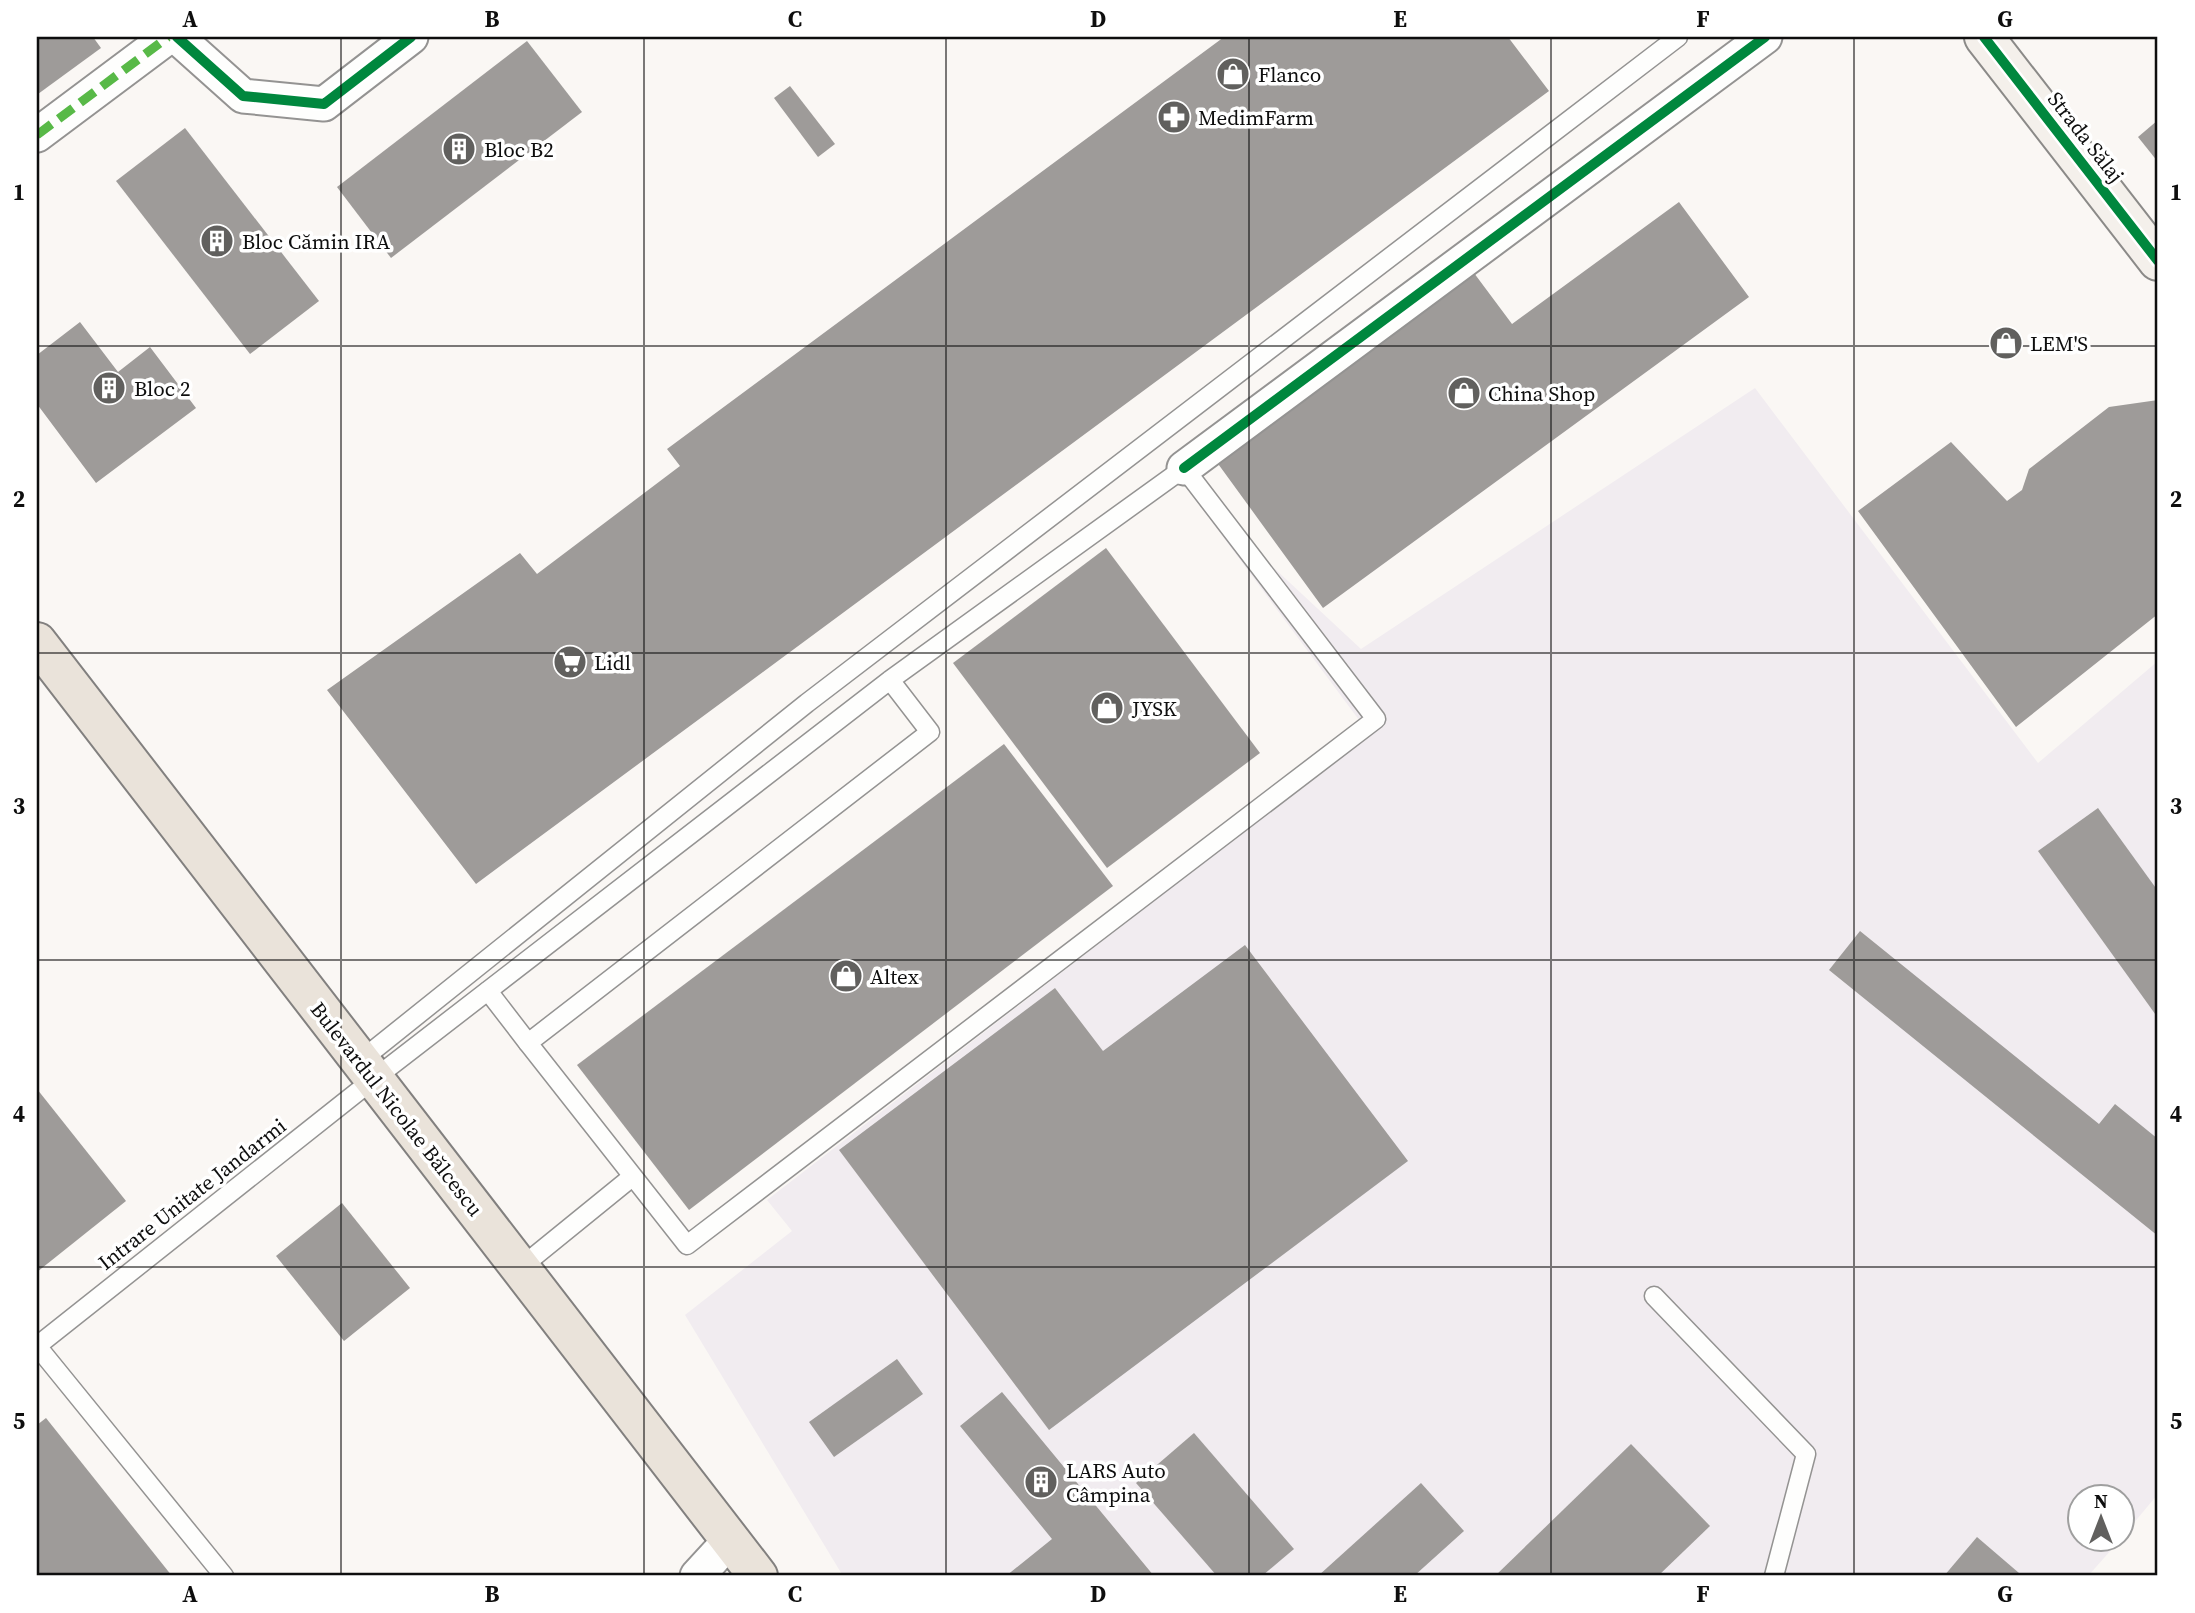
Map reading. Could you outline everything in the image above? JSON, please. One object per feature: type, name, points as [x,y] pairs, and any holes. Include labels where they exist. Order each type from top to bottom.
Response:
[{"type":"main road","name":"Bulevardul Nicolae Bălcescu","points":[[37,642],[758,1576]]},
{"type":"street","points":[[37,135],[167,37]]},
{"type":"street","points":[[177,37],[243,96],[324,104],[411,37]]},
{"type":"street","points":[[1184,468],[1765,37]]},
{"type":"street","name":"Strada Sălaj","points":[[1984,37],[2158,261]]},
{"type":"street","points":[[697,1576],[731,1539]]},
{"type":"lane","points":[[368,1069],[807,703],[1678,37]]},
{"type":"lane","points":[[368,1069],[488,992],[890,680],[1184,468],[1376,719],[687,1244],[488,992]]},
{"type":"lane","points":[[528,1044],[930,732],[890,680]]},
{"type":"lane","name":"Intrare Unitate Jandarmi","points":[[37,1346],[368,1069]]},
{"type":"lane","points":[[520,1268],[632,1177]]},
{"type":"lane","points":[[1654,1296],[1806,1454],[1774,1576]]},
{"type":"lane","points":[[37,1346],[223,1576]]},
{"type":"shaded area","points":[[1755,388],[2038,763],[2158,661],[2158,1494],[2136,1520],[2136,1484],[2066,1484],[2066,1554],[2108,1554],[2088,1576],[843,1576],[685,1315],[792,1231],[767,1200],[1145,908],[1137,895],[1362,724],[1183,483],[1361,649]]},
{"type":"building","points":[[37,37],[93,37],[101,48],[38,94]]},
{"type":"building","points":[[1224,37],[1508,37],[1549,91],[476,884],[327,690],[520,553],[537,574],[680,466],[667,449]]},
{"type":"building","name":"Bloc B2","points":[[527,41],[582,112],[391,258],[337,187]]},
{"type":"building","points":[[790,86],[835,144],[818,157],[774,98]]},
{"type":"building","points":[[2158,120],[2158,162],[2138,137]]},
{"type":"building","name":"Bloc Cămin IRA","points":[[185,128],[319,301],[250,354],[116,181]]},
{"type":"building","name":"China Shop","points":[[1679,202],[1749,297],[1323,608],[1216,461],[1474,273],[1512,324]]},
{"type":"building","name":"Bloc 2","points":[[80,322],[118,372],[150,347],[196,408],[96,483],[37,404],[37,355]]},
{"type":"building","points":[[2158,400],[2158,614],[2016,727],[1858,511],[1951,442],[2007,501],[2022,490],[2029,469],[2109,407]]},
{"type":"building","name":"JYSK","points":[[1106,548],[1260,753],[1107,868],[953,663]]},
{"type":"building","name":"Altex","points":[[1004,744],[1113,886],[689,1210],[577,1065]]},
{"type":"building","points":[[2098,808],[2158,891],[2158,1018],[2038,851]]},
{"type":"building","points":[[1860,931],[2099,1124],[2115,1104],[2158,1139],[2158,1236],[1829,970]]},
{"type":"building","points":[[1245,945],[1408,1161],[1049,1430],[839,1150],[1055,988],[1103,1051]]},
{"type":"building","points":[[37,1089],[126,1201],[37,1272]]},
{"type":"building","points":[[342,1203],[410,1288],[344,1341],[276,1256]]},
{"type":"building","points":[[897,1359],[923,1394],[834,1457],[809,1422]]},
{"type":"building","name":"LARS Auto Câmpina","points":[[1002,1392],[1154,1576],[1006,1576],[1052,1539],[960,1426]]},
{"type":"building","points":[[46,1418],[172,1576],[37,1576],[37,1425]]},
{"type":"building","points":[[1194,1433],[1294,1549],[1262,1576],[1217,1576],[1136,1483]]},
{"type":"building","points":[[1631,1444],[1710,1526],[1658,1576],[1495,1576]]},
{"type":"building","points":[[1421,1483],[1464,1531],[1414,1576],[1318,1576]]},
{"type":"building","points":[[1977,1537],[2019,1573],[2017,1576],[1944,1576]]},
{"type":"marked path","points":[[37,135],[168,37]]},
{"type":"cycle path","points":[[177,37],[243,96],[324,104],[411,37]]},
{"type":"cycle path","points":[[1184,468],[1765,37]]},
{"type":"cycle path","points":[[1984,37],[2158,261]]},
{"type":"place","name":"Flanco","points":[[1233,74]]},
{"type":"place","name":"MedimFarm","points":[[1174,117]]},
{"type":"place","name":"Bloc B2","points":[[459,149]]},
{"type":"place","name":"Bloc Cămin IRA","points":[[217,241]]},
{"type":"place","name":"LEM'S","points":[[2006,343]]},
{"type":"place","name":"Bloc 2","points":[[109,388]]},
{"type":"place","name":"China Shop","points":[[1464,393]]},
{"type":"place","name":"Lidl","points":[[570,662]]},
{"type":"place","name":"JYSK","points":[[1107,708]]},
{"type":"place","name":"Altex","points":[[846,976]]},
{"type":"place","name":"LARS Auto Câmpina","points":[[1041,1482]]}]
